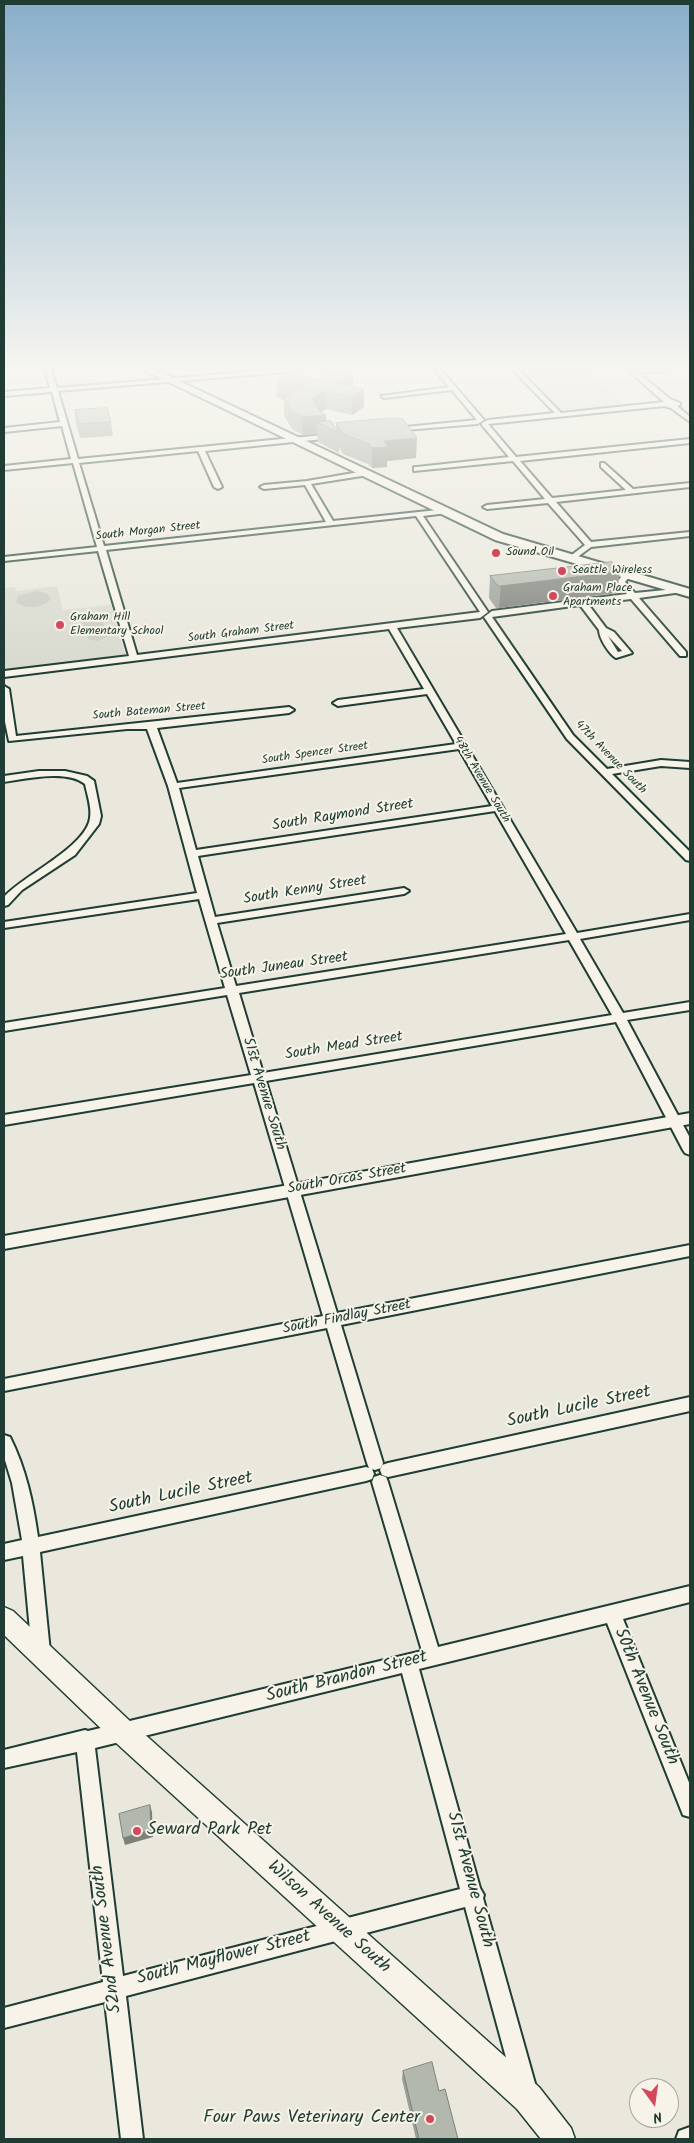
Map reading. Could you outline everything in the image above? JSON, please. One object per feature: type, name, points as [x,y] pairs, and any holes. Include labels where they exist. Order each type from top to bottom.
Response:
[{"type":"main road","points":[[357,469],[499,537],[572,559],[624,578],[687,590]]},
{"type":"main road","name":"Wilson Avenue South","points":[[4,1619],[42,1653],[123,1732],[528,2098],[560,2139]]},
{"type":"street","points":[[78,469],[134,658]]},
{"type":"street","points":[[210,469],[218,487]]},
{"type":"street","points":[[523,469],[589,545]]},
{"type":"street","points":[[607,469],[631,491]]},
{"type":"street","points":[[264,487],[307,483],[365,473]]},
{"type":"street","points":[[307,483],[331,524]]},
{"type":"street","points":[[487,507],[690,484]]},
{"type":"street","name":"South Morgan Street","points":[[4,559],[444,511]]},
{"type":"street","name":"47th Avenue South","points":[[418,514],[570,737],[690,858]]},
{"type":"street","points":[[572,559],[589,545],[690,534]]},
{"type":"street","points":[[624,578],[633,596],[683,654]]},
{"type":"street","name":"South Graham Street","points":[[4,674],[687,590]]},
{"type":"street","points":[[583,603],[603,630]]},
{"type":"street","name":"48th Avenue South","points":[[392,626],[428,691],[620,1018],[690,1150]]},
{"type":"street","points":[[4,689],[6,711]]},
{"type":"street","points":[[338,702],[428,691]]},
{"type":"street","name":"South Bateman Street","points":[[6,711],[12,739],[127,726],[151,726],[289,710]]},
{"type":"street","name":"51st Avenue South","points":[[151,726],[173,786],[203,896],[257,1078],[432,1656]]},
{"type":"street","name":"South Spencer Street","points":[[173,786],[461,746]]},
{"type":"street","points":[[605,772],[666,763],[690,765]]},
{"type":"street","points":[[4,779],[40,774],[65,774],[84,778],[90,783],[95,806],[94,824],[71,853],[18,888],[4,903]]},
{"type":"street","name":"South Raymond Street","points":[[191,854],[498,808]]},
{"type":"street","name":"South Kenny Street","points":[[211,921],[404,891]]},
{"type":"street","points":[[4,925],[203,896]]},
{"type":"street","name":"South Juneau Street","points":[[4,1027],[690,918]]},
{"type":"street","name":"South Mead Street","points":[[4,1120],[690,1006]]},
{"type":"street","name":"South Orcas Street","points":[[4,1242],[690,1118]]},
{"type":"street","name":"South Findlay Street","points":[[4,1385],[690,1250]]},
{"type":"street","name":"South Lucile Street","points":[[4,1552],[690,1404]]},
{"type":"street","points":[[4,1442],[12,1453],[23,1501],[42,1653]]},
{"type":"street","name":"South Brandon Street","points":[[4,1759],[85,1739],[123,1732],[690,1594]]},
{"type":"street","name":"50th Avenue South","points":[[612,1613],[690,1808]]},
{"type":"street","name":"51st Avenue South","points":[[408,1663],[474,1895],[528,2098]]},
{"type":"street","name":"52nd Avenue South","points":[[85,1739],[132,2139]]},
{"type":"street","name":"South Mayflower Street","points":[[4,2018],[474,1895]]},
{"type":"shaded area","name":"Graham Hill Elementary School","points":[[57,586],[63,610],[111,605],[126,656],[4,670],[4,588],[15,587],[16,591]]},
{"type":"shaded area","points":[[36,591],[47,593],[51,599],[34,607],[20,605],[16,602],[18,596]]},
{"type":"shaded area","points":[[81,618],[103,622],[107,637],[97,641],[88,639]]},
{"type":"building","points":[[612,562],[620,570],[618,572],[501,586],[498,586],[490,576]]},
{"type":"building","name":"Seward Park Pet","points":[[150,1805],[151,1830],[123,1838],[119,1814]]},
{"type":"building","name":"Four Paws Veterinary Center","points":[[432,2062],[439,2091],[445,2089],[458,2139],[419,2139],[403,2071]]},
{"type":"place","name":"Sound Oil","points":[[496,553]]},
{"type":"place","name":"Seattle Wireless","points":[[562,571]]},
{"type":"place","name":"Graham Place Apartments","points":[[553,596]]},
{"type":"place","name":"Graham Hill Elementary School","points":[[60,625]]},
{"type":"place","name":"Seward Park Pet","points":[[137,1831]]},
{"type":"place","name":"Four Paws Veterinary Center","points":[[430,2119]]}]
